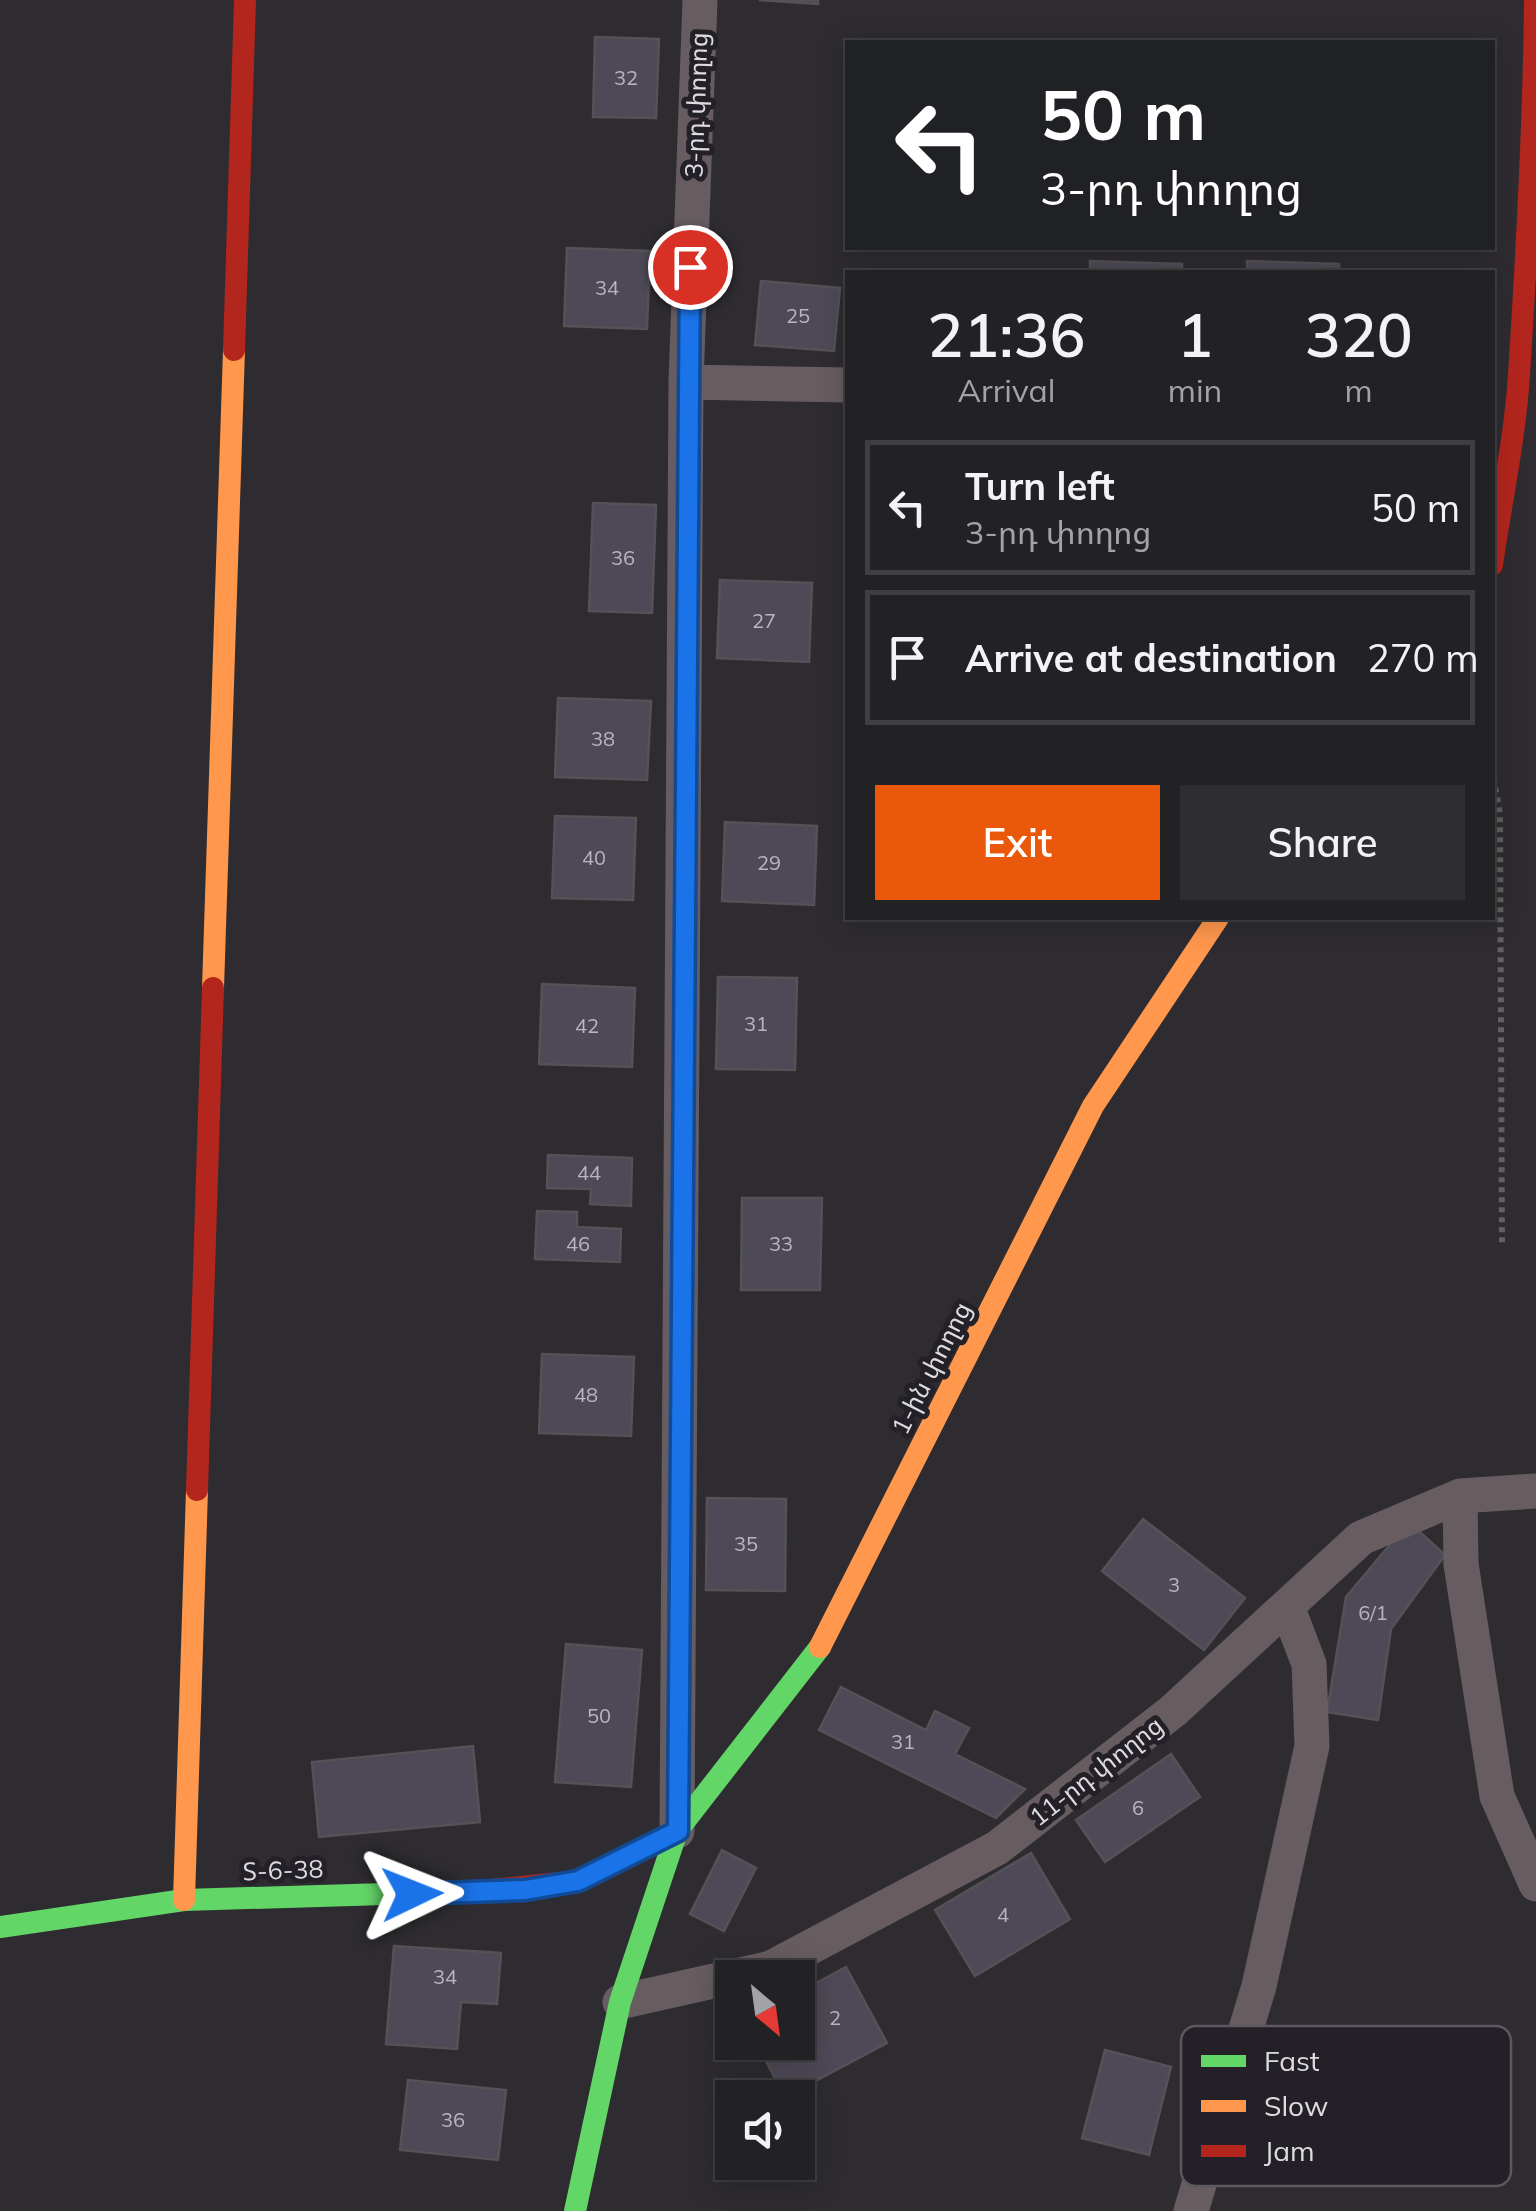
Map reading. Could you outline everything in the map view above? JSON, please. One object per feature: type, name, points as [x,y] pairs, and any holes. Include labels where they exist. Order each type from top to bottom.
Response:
[{"type":"main road","points":[[184,1900],[245,0]]},
{"type":"main road","points":[[1495,542],[1516,381],[1533,180],[1535,0]]},
{"type":"main road","name":"1-ին փողոց","points":[[678,1831],[824,1642],[1092,1106],[1217,920]]},
{"type":"main road","points":[[574,2211],[620,2002],[678,1831]]},
{"type":"main road","name":"Տ-6-38","points":[[0,1928],[184,1900],[525,1890],[578,1881],[678,1831]]},
{"type":"street","name":"3-րդ փողոց","points":[[678,1831],[686,382],[700,0]]},
{"type":"street","points":[[686,382],[845,385]]},
{"type":"street","name":"11-րդ փողոց","points":[[620,2002],[771,1968],[997,1848],[1173,1711],[1361,1538],[1460,1496],[1536,1490]]},
{"type":"street","points":[[1460,1496],[1461,1564],[1497,1796],[1536,1884]]},
{"type":"street","points":[[1248,2026],[1260,1986],[1312,1746],[1309,1664],[1288,1609]]},
{"type":"street","points":[[1191,2211],[1199,2186]]},
{"type":"path","points":[[1495,785],[1500,814],[1502,1244]]},
{"type":"building","points":[[759,0],[818,0],[818,4]]},
{"type":"building","points":[[595,37],[659,39],[656,118],[593,117]]},
{"type":"building","points":[[567,248],[650,251],[647,329],[564,326]]},
{"type":"building","points":[[1090,261],[1182,264],[1182,270],[1090,270]]},
{"type":"building","points":[[1247,261],[1339,264],[1339,270],[1247,270]]},
{"type":"building","points":[[761,281],[840,288],[834,351],[755,345]]},
{"type":"building","points":[[593,503],[656,505],[652,613],[589,611]]},
{"type":"building","points":[[720,580],[812,583],[809,662],[717,658]]},
{"type":"building","points":[[558,698],[651,701],[647,780],[555,777]]},
{"type":"building","points":[[555,816],[636,818],[633,900],[552,898]]},
{"type":"building","points":[[725,822],[817,826],[814,905],[722,901]]},
{"type":"building","points":[[718,977],[797,978],[795,1070],[716,1069]]},
{"type":"building","points":[[542,984],[635,988],[632,1067],[539,1064]]},
{"type":"building","points":[[548,1155],[632,1158],[631,1206],[590,1204],[591,1189],[547,1188]]},
{"type":"building","points":[[742,1198],[822,1198],[820,1290],[741,1290]]},
{"type":"building","points":[[537,1211],[577,1212],[577,1227],[621,1229],[620,1262],[535,1259]]},
{"type":"building","points":[[542,1354],[634,1357],[631,1436],[539,1433]]},
{"type":"building","points":[[707,1498],[786,1499],[785,1591],[706,1590]]},
{"type":"building","points":[[1143,1519],[1245,1598],[1204,1650],[1102,1571]]},
{"type":"building","points":[[1409,1522],[1445,1555],[1391,1629],[1378,1720],[1327,1712],[1346,1597]]},
{"type":"building","points":[[566,1644],[642,1650],[631,1787],[555,1782]]},
{"type":"building","points":[[841,1687],[926,1730],[935,1711],[969,1728],[955,1754],[1025,1789],[996,1818],[819,1730]]},
{"type":"building","points":[[473,1746],[480,1822],[319,1837],[312,1762]]},
{"type":"building","points":[[1171,1754],[1200,1797],[1105,1862],[1076,1820]]},
{"type":"building","points":[[722,1850],[756,1868],[724,1931],[690,1914]]},
{"type":"building","points":[[1031,1853],[1070,1919],[975,1976],[935,1910]]},
{"type":"building","points":[[394,1946],[501,1953],[497,2004],[461,2002],[457,2049],[386,2044]]},
{"type":"building","points":[[846,1967],[887,2043],[815,2081],[776,2080],[765,2060],[815,2060],[815,1984]]},
{"type":"building","points":[[1105,2050],[1171,2067],[1149,2155],[1082,2138]]},
{"type":"building","points":[[408,2080],[506,2090],[498,2160],[400,2150]]},
{"type":"traffic: fast","points":[[575,2211],[620,2002],[677,1831],[820,1647]]},
{"type":"traffic: fast","points":[[0,1927],[184,1900],[483,1891]]},
{"type":"traffic: slow","points":[[213,988],[234,350]]},
{"type":"traffic: slow","points":[[820,1647],[1093,1106],[1217,920]]},
{"type":"traffic: slow","points":[[184,1900],[197,1490]]},
{"type":"traffic: jam","points":[[234,350],[245,0]]},
{"type":"traffic: jam","points":[[1495,546],[1519,375],[1530,188],[1535,0]]},
{"type":"traffic: jam","points":[[197,1490],[213,988]]},
{"type":"traffic: jam","points":[[483,1891],[578,1881],[677,1831]]},
{"type":"route","points":[[412,1894],[525,1890],[578,1881],[678,1831],[686,382],[690,267]]}]
